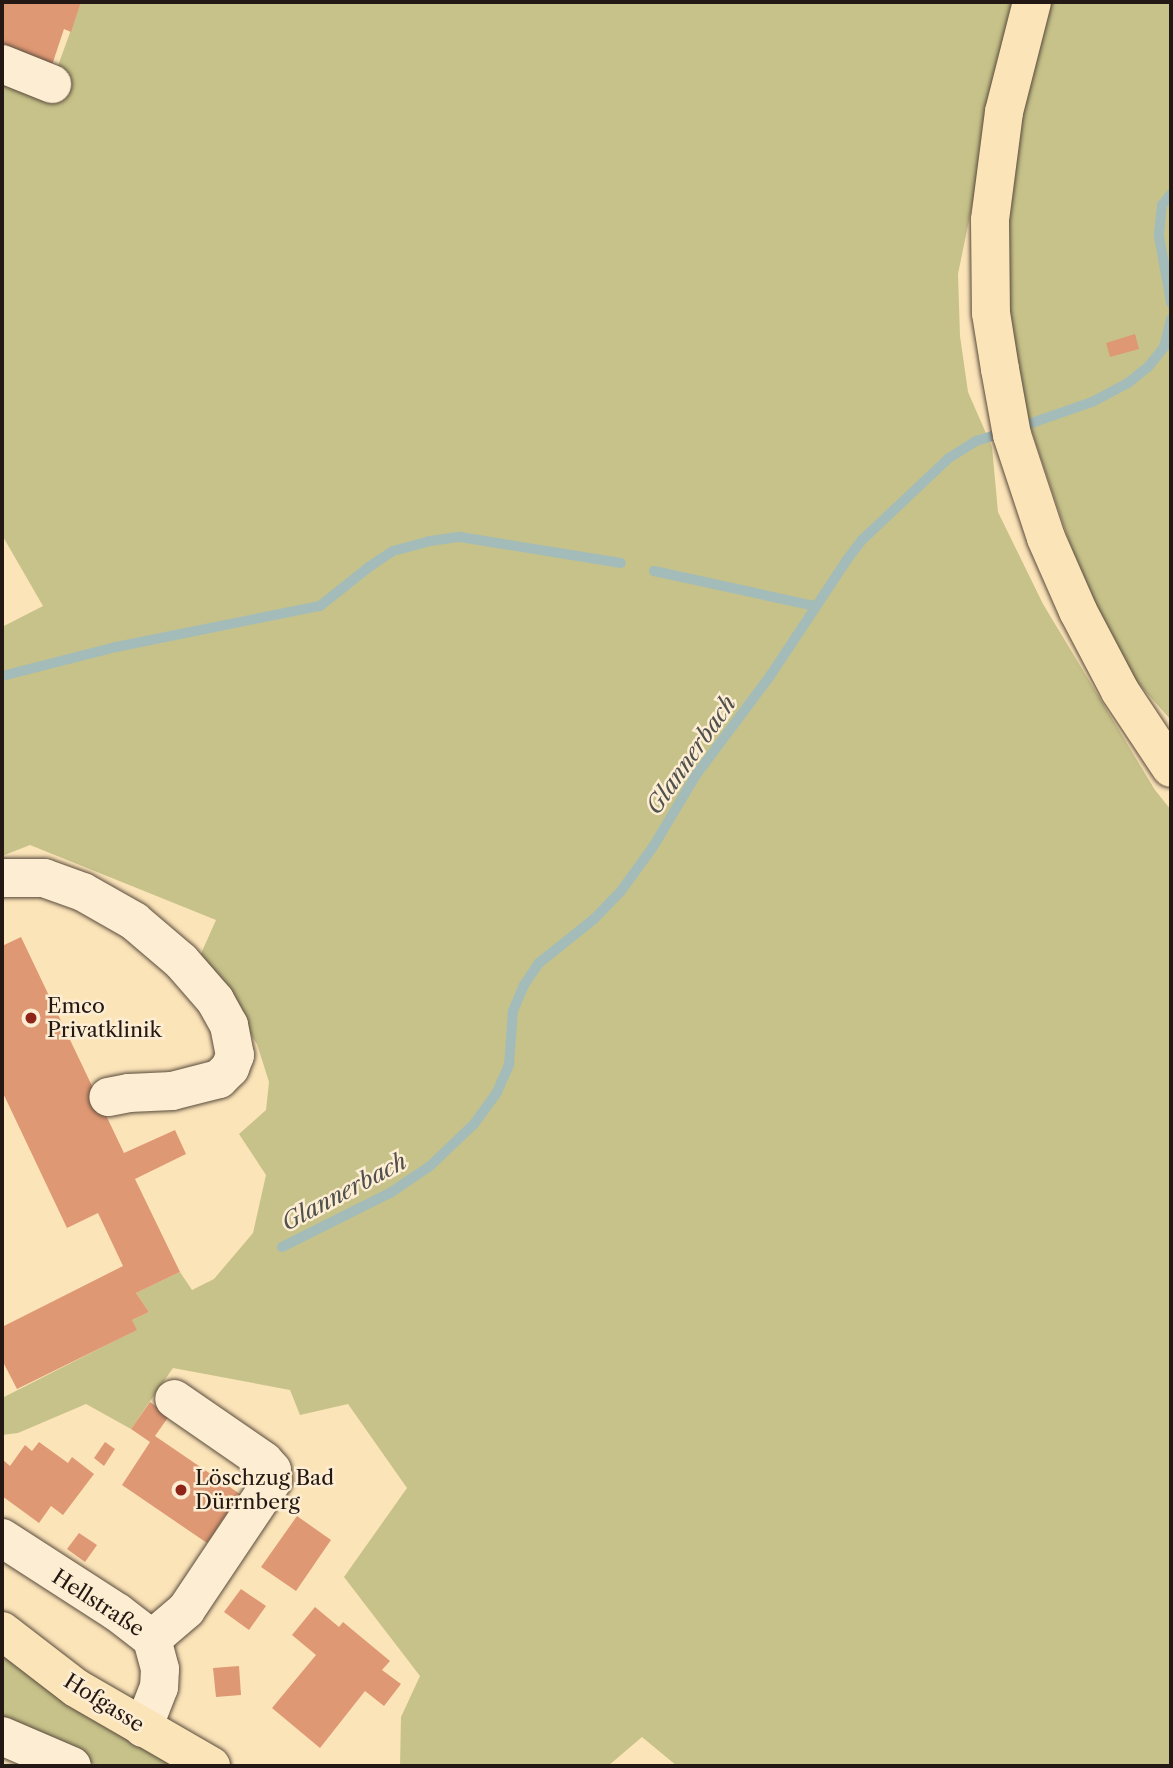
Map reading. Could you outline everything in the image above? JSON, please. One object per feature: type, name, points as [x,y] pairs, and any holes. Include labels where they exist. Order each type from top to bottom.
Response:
[{"type":"main road","points":[[1032,2],[1004,112],[990,220],[991,313],[1012,435],[1046,538],[1078,611],[1120,691],[1171,768]]},
{"type":"main road","name":"Hofgasse","points":[[2,1631],[76,1688],[211,1766]]},
{"type":"street","points":[[2,64],[52,84]]},
{"type":"street","points":[[2,878],[44,878],[83,892],[134,921],[181,961],[215,1000],[229,1025],[235,1055],[230,1068],[219,1079],[172,1091],[108,1097]]},
{"type":"street","points":[[152,1639],[174,1622],[192,1601],[273,1480],[272,1470],[264,1461],[174,1399]]},
{"type":"street","name":"Hellstraße","points":[[2,1538],[117,1612],[152,1639],[159,1654],[159,1687],[143,1728]]},
{"type":"street","points":[[2,1735],[72,1766]]},
{"type":"shaded area","points":[[81,2],[1014,2],[958,274],[960,336],[968,392],[992,447],[998,512],[1043,604],[1155,790],[1171,810],[1171,1766],[677,1766],[642,1737],[608,1766],[400,1766],[401,1717],[420,1676],[344,1577],[407,1488],[348,1404],[300,1415],[290,1390],[173,1368],[131,1429],[86,1404],[18,1433],[2,1435],[2,1398],[136,1330],[132,1320],[149,1312],[136,1293],[180,1272],[192,1290],[214,1279],[253,1233],[266,1175],[239,1134],[266,1110],[269,1082],[257,1044],[199,958],[216,920],[30,845],[2,856],[2,627],[43,606],[2,535],[2,75],[50,88]]},
{"type":"shaded area","points":[[1048,2],[1171,2],[1171,720],[1121,664],[1090,603],[1029,423],[1017,363],[1006,284],[1012,147]]},
{"type":"shaded area","points":[[2,1650],[182,1766],[99,1766],[38,1739],[2,1718]]},
{"type":"building","points":[[2,2],[81,2],[71,32],[64,29],[50,71],[2,54]]},
{"type":"building","points":[[1135,334],[1139,349],[1110,357],[1106,343]]},
{"type":"building","points":[[21,937],[124,1153],[175,1130],[186,1154],[135,1179],[180,1272],[136,1293],[149,1312],[132,1320],[137,1330],[17,1389],[2,1360],[2,1327],[123,1266],[98,1213],[67,1228],[2,1091],[2,946]]},
{"type":"building","name":"Löschzug Bad Dürrnberg","points":[[150,1402],[169,1416],[155,1436],[240,1494],[207,1543],[122,1485],[150,1442],[131,1429]]},
{"type":"building","points":[[39,1442],[68,1463],[72,1457],[94,1474],[63,1515],[51,1506],[39,1523],[2,1496],[2,1459],[10,1466],[25,1445],[32,1451]]},
{"type":"building","points":[[105,1442],[115,1449],[104,1466],[94,1458]]},
{"type":"building","points":[[297,1516],[331,1540],[296,1591],[261,1567]]},
{"type":"building","points":[[79,1533],[97,1545],[85,1562],[67,1549]]},
{"type":"building","points":[[241,1589],[266,1606],[249,1630],[224,1612]]},
{"type":"building","points":[[315,1607],[339,1627],[343,1622],[390,1661],[382,1670],[401,1684],[384,1706],[365,1691],[320,1748],[272,1708],[316,1655],[292,1635]]},
{"type":"building","points":[[239,1666],[241,1695],[216,1697],[213,1668]]},
{"type":"waterway","name":"Glannerbach","points":[[1171,194],[1162,205],[1159,236],[1171,303]]},
{"type":"waterway","name":"Glannerbach","points":[[1017,428],[1092,402],[1128,383],[1148,367],[1164,347],[1171,319]]},
{"type":"waterway","name":"Glannerbach","points":[[282,1247],[390,1193],[430,1166],[474,1124],[497,1092],[509,1065],[513,1011],[524,985],[539,963],[594,919],[621,891],[653,847],[696,775],[770,676],[862,540],[949,458],[976,441],[1003,433]]},
{"type":"waterway","points":[[2,676],[116,647],[320,606],[393,551],[430,541],[460,537],[621,563]]},
{"type":"waterway","points":[[654,571],[815,606]]},
{"type":"place","name":"Emco Privatklinik","points":[[31,1018]]},
{"type":"place","name":"Löschzug Bad Dürrnberg","points":[[181,1490]]}]
